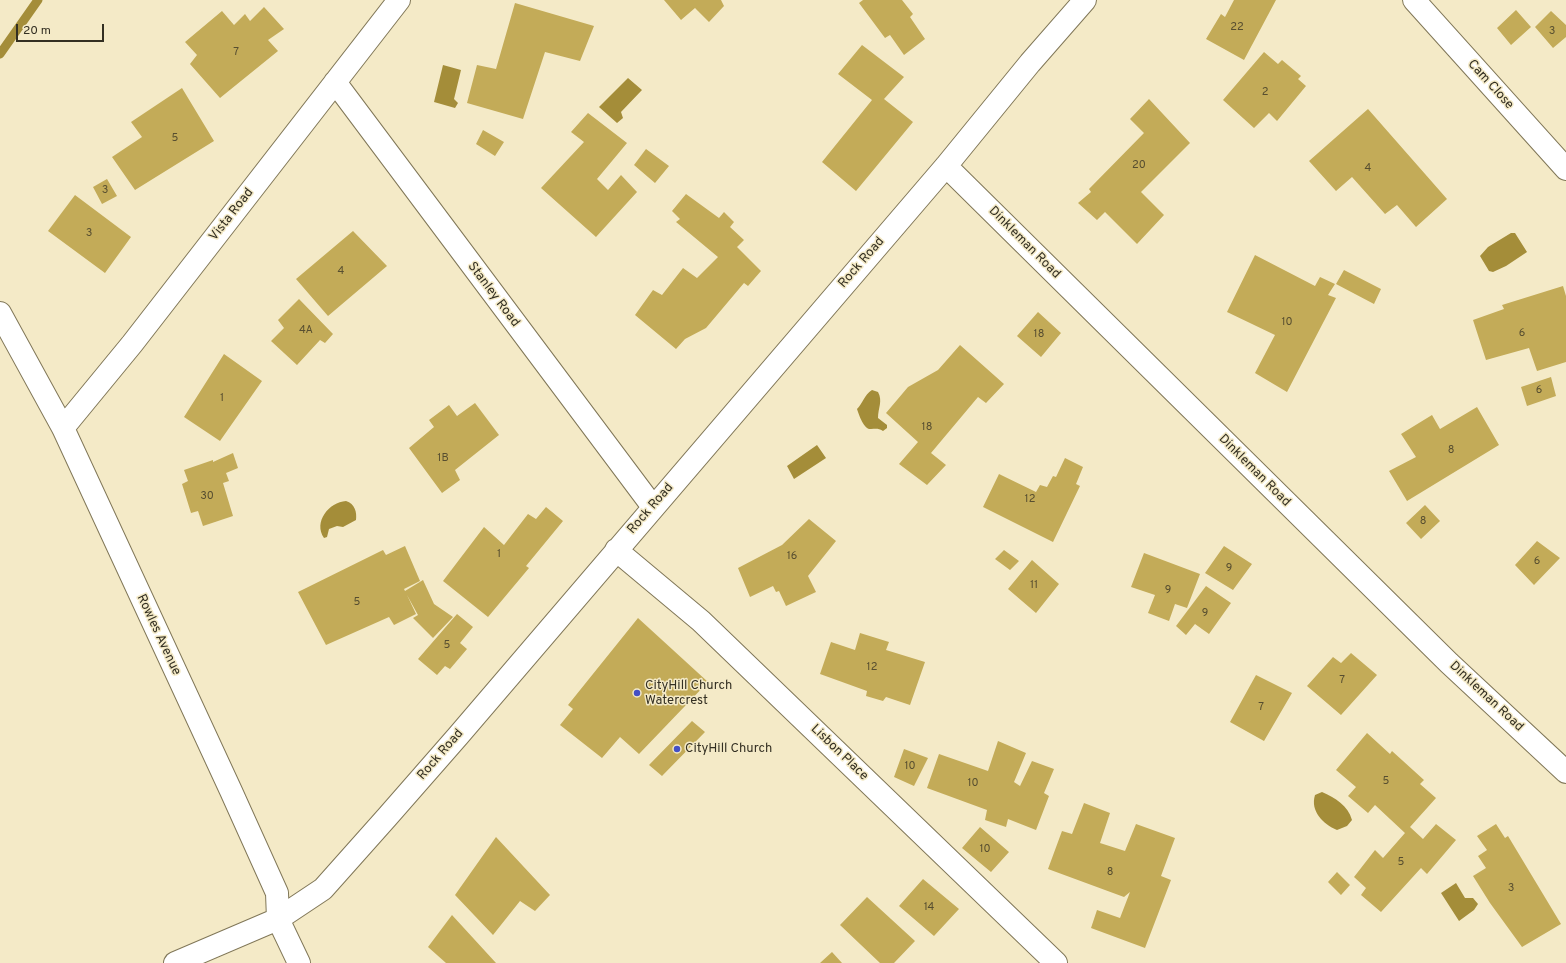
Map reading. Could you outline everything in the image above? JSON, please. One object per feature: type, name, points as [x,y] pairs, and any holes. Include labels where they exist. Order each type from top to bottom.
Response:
[{"type":"street","name":"Vista Road","points":[[63,428],[132,344],[399,0]]},
{"type":"street","name":"Rock Road","points":[[175,963],[278,919],[323,889],[458,736],[946,166],[1085,0]]},
{"type":"street","name":"Cam Close","points":[[1414,0],[1566,169]]},
{"type":"street","name":"Stanley Road","points":[[335,82],[653,507]]},
{"type":"street","name":"Dinkleman Road","points":[[946,166],[1449,663],[1566,772]]},
{"type":"street","name":"Rowles Avenue","points":[[0,313],[63,428],[277,893],[278,919],[299,963]]},
{"type":"street","name":"Lisbon Place","points":[[616,550],[701,621],[1056,963]]},
{"type":"shaded area","points":[[443,65],[461,70],[454,99],[458,103],[455,108],[434,102]]},
{"type":"shaded area","points":[[628,78],[642,90],[621,112],[623,118],[617,123],[599,107]]},
{"type":"shaded area","points":[[1511,233],[1515,233],[1527,252],[1506,266],[1493,272],[1489,271],[1480,256],[1488,247]]},
{"type":"shaded area","points":[[872,390],[878,392],[879,395],[880,402],[878,418],[887,425],[887,428],[883,431],[878,429],[868,429],[862,422],[857,409],[867,394]]},
{"type":"shaded area","points":[[817,445],[826,458],[794,479],[787,466]]},
{"type":"shaded area","points":[[346,501],[352,504],[355,509],[356,520],[343,527],[337,526],[329,529],[327,537],[324,538],[320,526],[324,514],[334,505]]},
{"type":"shaded area","points":[[1322,792],[1336,800],[1347,810],[1352,820],[1347,826],[1337,830],[1323,821],[1316,812],[1314,806],[1315,795]]},
{"type":"shaded area","points":[[1456,883],[1465,898],[1473,898],[1478,904],[1474,910],[1459,921],[1441,893]]},
{"type":"building","points":[[664,0],[721,0],[724,6],[709,22],[695,8],[681,20]]},
{"type":"building","points":[[863,0],[902,0],[913,14],[910,17],[925,39],[904,55],[890,35],[885,38],[859,3]]},
{"type":"building","points":[[1234,0],[1276,0],[1244,60],[1206,39],[1221,14],[1225,17]]},
{"type":"building","points":[[515,3],[594,26],[580,61],[545,52],[523,119],[467,103],[477,65],[496,69]]},
{"type":"building","points":[[264,7],[284,29],[268,40],[278,51],[220,98],[190,64],[197,55],[185,42],[222,11],[234,25],[245,14],[250,21]]},
{"type":"building","points":[[1516,10],[1531,27],[1511,45],[1497,28]]},
{"type":"building","points":[[1551,11],[1566,25],[1566,37],[1553,48],[1535,27]]},
{"type":"building","points":[[862,45],[904,77],[884,99],[913,122],[856,191],[822,162],[872,100],[838,74]]},
{"type":"building","points":[[1264,52],[1278,64],[1282,60],[1301,76],[1298,79],[1306,86],[1277,121],[1269,113],[1254,128],[1223,100]]},
{"type":"building","points":[[182,88],[214,141],[135,190],[112,157],[142,137],[131,122]]},
{"type":"building","points":[[1149,99],[1190,143],[1141,192],[1164,215],[1137,244],[1105,212],[1097,220],[1078,203],[1091,192],[1089,189],[1144,133],[1130,119]]},
{"type":"building","points":[[1368,109],[1447,199],[1416,227],[1397,205],[1385,214],[1352,177],[1336,191],[1309,161]]},
{"type":"building","points":[[588,113],[627,143],[597,179],[608,190],[621,175],[637,192],[596,237],[541,188],[584,142],[571,132]]},
{"type":"building","points":[[483,130],[504,142],[495,156],[476,144]]},
{"type":"building","points":[[646,149],[669,166],[655,183],[634,165]]},
{"type":"building","points":[[107,179],[117,196],[102,204],[93,187]]},
{"type":"building","points":[[686,194],[719,218],[724,212],[734,222],[730,227],[744,240],[737,247],[761,271],[748,286],[744,283],[706,328],[685,339],[676,349],[635,315],[653,290],[662,295],[683,268],[697,278],[718,257],[676,222],[680,219],[672,211]]},
{"type":"building","points":[[75,195],[131,237],[105,273],[48,231]]},
{"type":"building","points":[[353,231],[387,266],[328,316],[296,279]]},
{"type":"building","points":[[1255,255],[1315,286],[1320,277],[1335,284],[1328,295],[1336,298],[1287,392],[1255,373],[1275,335],[1227,312]]},
{"type":"building","points":[[1344,270],[1381,289],[1374,304],[1336,284]]},
{"type":"building","points":[[1563,286],[1566,296],[1566,362],[1537,371],[1529,348],[1486,360],[1473,320],[1504,309],[1502,305]]},
{"type":"building","points":[[299,299],[333,334],[325,343],[320,340],[297,365],[271,341],[284,328],[278,320]]},
{"type":"building","points":[[1038,312],[1061,333],[1041,357],[1017,336]]},
{"type":"building","points":[[960,345],[1004,384],[986,403],[978,397],[931,453],[946,465],[927,485],[899,464],[918,442],[886,413],[908,387],[938,370]]},
{"type":"building","points":[[224,354],[262,381],[220,441],[184,417]]},
{"type":"building","points":[[1551,377],[1556,396],[1527,406],[1521,387]]},
{"type":"building","points":[[475,403],[499,435],[455,470],[460,480],[442,493],[409,448],[434,427],[429,420],[449,405],[457,416]]},
{"type":"building","points":[[1477,407],[1499,445],[1407,501],[1389,471],[1416,457],[1401,434],[1432,415],[1440,429]]},
{"type":"building","points":[[233,453],[238,468],[226,473],[229,481],[223,483],[233,516],[203,526],[198,511],[191,513],[182,484],[188,481],[184,470],[213,460],[213,462]]},
{"type":"building","points":[[1065,458],[1083,467],[1076,484],[1080,486],[1053,542],[983,507],[999,474],[1036,492],[1040,485],[1047,487],[1053,476],[1056,477]]},
{"type":"building","points":[[1425,505],[1440,521],[1421,539],[1406,523]]},
{"type":"building","points":[[546,507],[563,521],[526,566],[529,568],[488,617],[443,581],[484,527],[504,545],[528,514],[536,519]]},
{"type":"building","points":[[809,519],[836,541],[808,576],[816,592],[786,606],[779,591],[776,592],[773,586],[750,597],[738,568],[782,545]]},
{"type":"building","points":[[1537,541],[1560,558],[1534,585],[1515,565]]},
{"type":"building","points":[[405,546],[420,581],[404,589],[405,591],[423,580],[434,604],[453,617],[433,638],[413,618],[418,615],[407,595],[416,614],[394,625],[389,617],[326,645],[298,592],[383,550],[386,555]]},
{"type":"building","points":[[1224,546],[1252,564],[1233,590],[1205,573]]},
{"type":"building","points":[[1004,550],[1019,561],[1010,570],[995,559]]},
{"type":"building","points":[[1144,553],[1200,574],[1187,608],[1175,604],[1169,621],[1148,613],[1155,595],[1131,587]]},
{"type":"building","points":[[1032,560],[1059,584],[1036,613],[1008,589]]},
{"type":"building","points":[[1206,586],[1231,603],[1209,634],[1195,624],[1186,635],[1176,626]]},
{"type":"building","points":[[457,614],[473,627],[460,643],[467,649],[450,669],[445,666],[437,675],[418,659]]},
{"type":"building","name":"CityHill Church Watercrest","points":[[638,618],[708,682],[639,754],[620,737],[602,758],[560,725],[573,709],[568,705]]},
{"type":"building","points":[[860,633],[889,642],[886,650],[925,662],[910,705],[886,697],[883,701],[866,696],[867,691],[820,674],[831,642],[855,650]]},
{"type":"building","points":[[1351,653],[1377,675],[1341,715],[1307,686],[1333,657],[1341,663]]},
{"type":"building","points":[[1256,675],[1292,693],[1264,741],[1230,722]]},
{"type":"building","name":"CityHill Church","points":[[692,721],[705,732],[662,776],[649,765]]},
{"type":"building","points":[[1367,733],[1390,754],[1392,751],[1424,780],[1420,784],[1436,798],[1410,827],[1423,839],[1436,824],[1456,840],[1427,874],[1421,868],[1381,912],[1361,895],[1366,888],[1354,877],[1375,850],[1383,858],[1405,833],[1375,805],[1368,813],[1348,796],[1356,787],[1336,770]]},
{"type":"building","points":[[998,741],[1026,753],[1014,782],[1020,786],[1032,761],[1054,769],[1044,793],[1049,796],[1036,830],[1008,819],[1006,827],[985,820],[987,810],[927,788],[939,754],[988,771]]},
{"type":"building","points":[[904,749],[928,758],[914,786],[894,777]]},
{"type":"building","points":[[1084,803],[1110,813],[1100,843],[1125,851],[1136,824],[1175,838],[1161,876],[1171,880],[1145,948],[1091,928],[1097,910],[1120,918],[1130,892],[1124,897],[1048,869],[1062,831],[1072,834]]},
{"type":"building","points":[[1496,824],[1505,838],[1508,836],[1561,924],[1522,947],[1490,903],[1473,876],[1486,868],[1478,856],[1487,850],[1477,836]]},
{"type":"building","points":[[980,827],[1009,852],[991,872],[962,848]]},
{"type":"building","points":[[496,837],[550,895],[535,911],[520,901],[493,935],[455,895]]},
{"type":"building","points":[[1337,872],[1350,885],[1341,895],[1328,882]]},
{"type":"building","points":[[923,879],[959,909],[934,936],[899,906]]},
{"type":"building","points":[[867,897],[915,941],[894,963],[880,963],[840,925]]},
{"type":"building","points":[[452,915],[496,963],[446,963],[428,947]]},
{"type":"building","points":[[832,952],[842,963],[820,963]]},
{"type":"waterway","points":[[0,54],[38,0]]},
{"type":"place","name":"CityHill Church Watercrest","points":[[637,693]]},
{"type":"place","name":"CityHill Church","points":[[677,749]]}]
